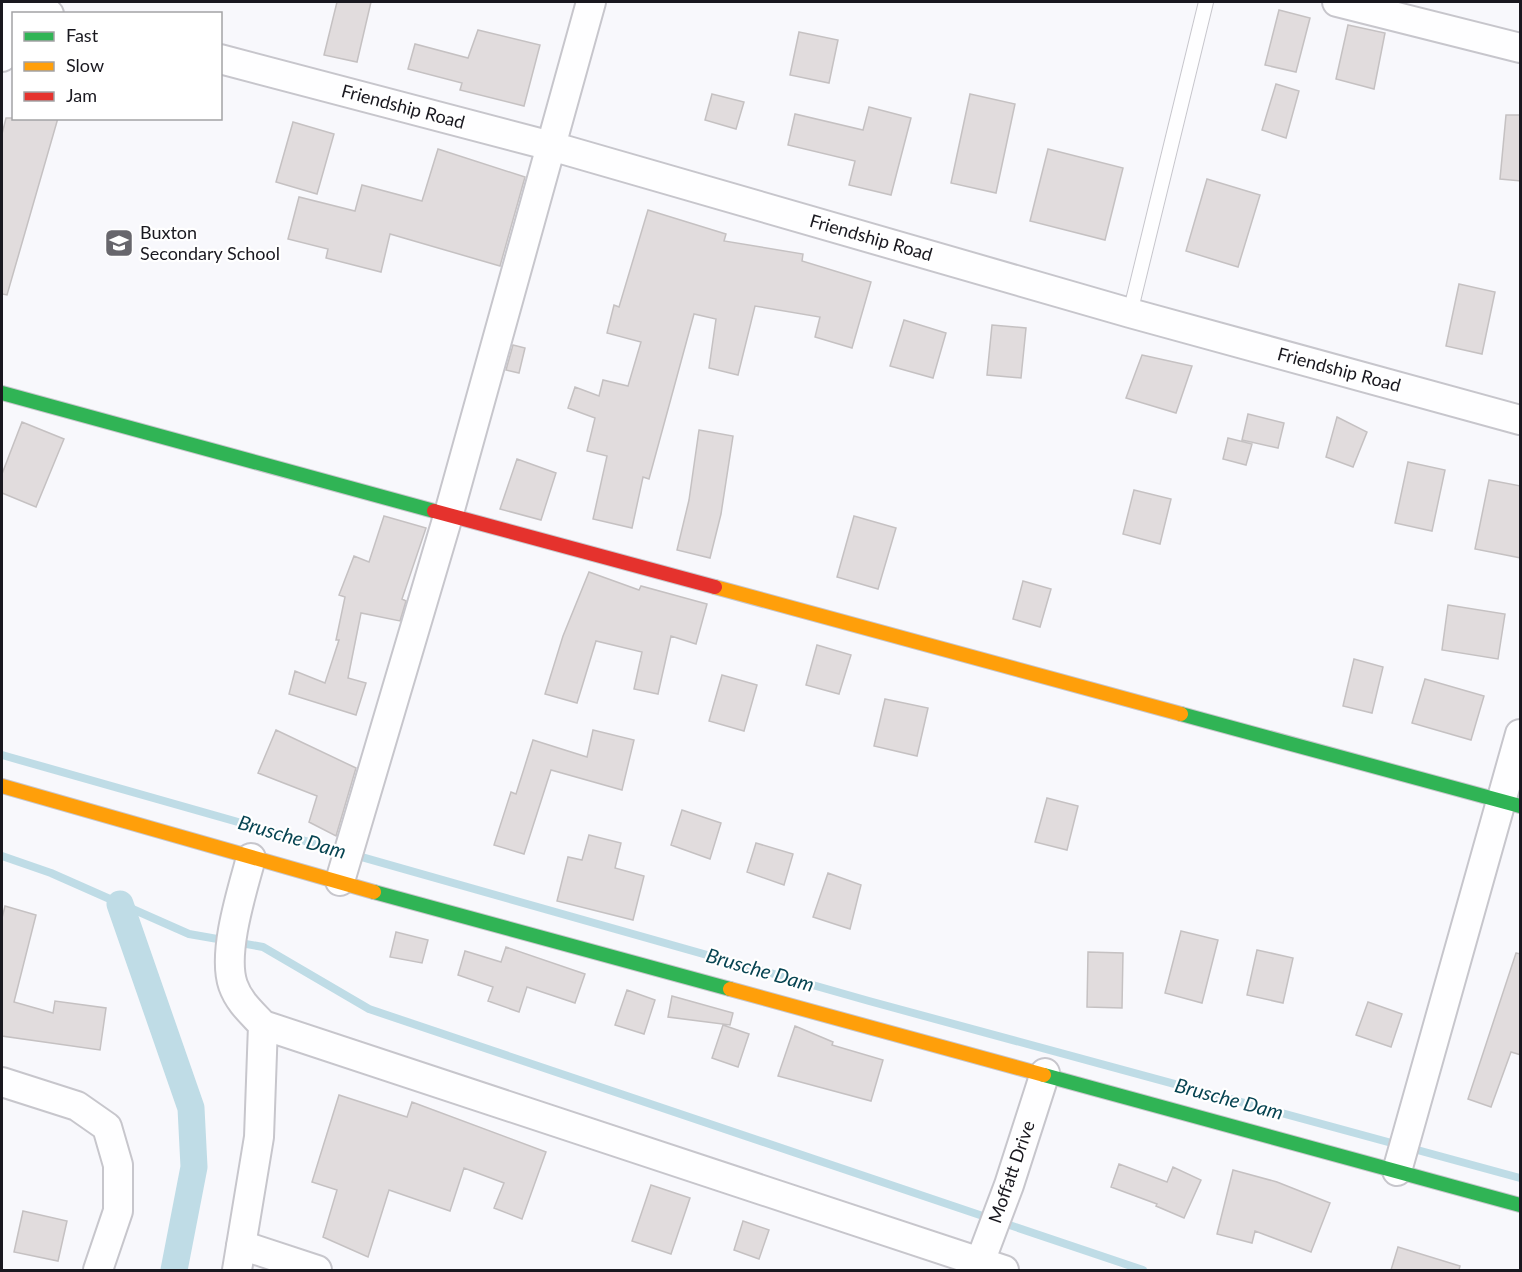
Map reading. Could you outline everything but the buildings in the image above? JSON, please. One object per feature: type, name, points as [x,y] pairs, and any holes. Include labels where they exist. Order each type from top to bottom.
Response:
[{"type":"street","points":[[340,881],[449,513],[591,2]]},
{"type":"street","points":[[1337,2],[1521,48]]},
{"type":"street","points":[[2,57],[9,3],[42,12]]},
{"type":"street","name":"Friendship Road","points":[[222,60],[551,146],[1130,313],[1521,420]]},
{"type":"street","points":[[2,393],[1511,804]]},
{"type":"street","points":[[1402,1154],[1511,804],[1521,734]]},
{"type":"street","points":[[2,786],[251,858],[1045,1073],[1402,1154],[1521,1205]]},
{"type":"street","points":[[251,858],[242,890],[229,963],[232,984],[242,1004],[263,1025],[987,1263]]},
{"type":"street","points":[[263,1025],[259,1137],[239,1258],[317,1270]]},
{"type":"street","name":"Moffatt Drive","points":[[987,1263],[1045,1073]]},
{"type":"street","points":[[2,1082],[77,1106],[107,1127],[118,1165],[118,1210],[98,1270]]},
{"type":"lane","points":[[1130,313],[1206,2]]},
{"type":"waterway","name":"Brusche Dam","points":[[2,755],[869,1001],[1399,1145]]},
{"type":"waterway","points":[[2,856],[51,873],[189,934],[263,947],[369,1009],[1143,1270]]},
{"type":"waterway","points":[[120,904],[191,1108],[194,1167],[174,1270]]},
{"type":"waterway","name":"Brusche Dam","points":[[1410,1148],[1520,1178]]},
{"type":"traffic: fast","points":[[2,393],[434,511]]},
{"type":"traffic: fast","points":[[1181,714],[1520,806]]},
{"type":"traffic: fast","points":[[374,892],[730,989]]},
{"type":"traffic: fast","points":[[1044,1075],[1520,1205]]},
{"type":"traffic: slow","points":[[715,587],[1181,714]]},
{"type":"traffic: slow","points":[[2,786],[374,892]]},
{"type":"traffic: slow","points":[[730,989],[1044,1075]]},
{"type":"traffic: jam","points":[[434,511],[715,587]]},
{"type":"place","name":"Buxton Secondary School","points":[[119,243]]}]
